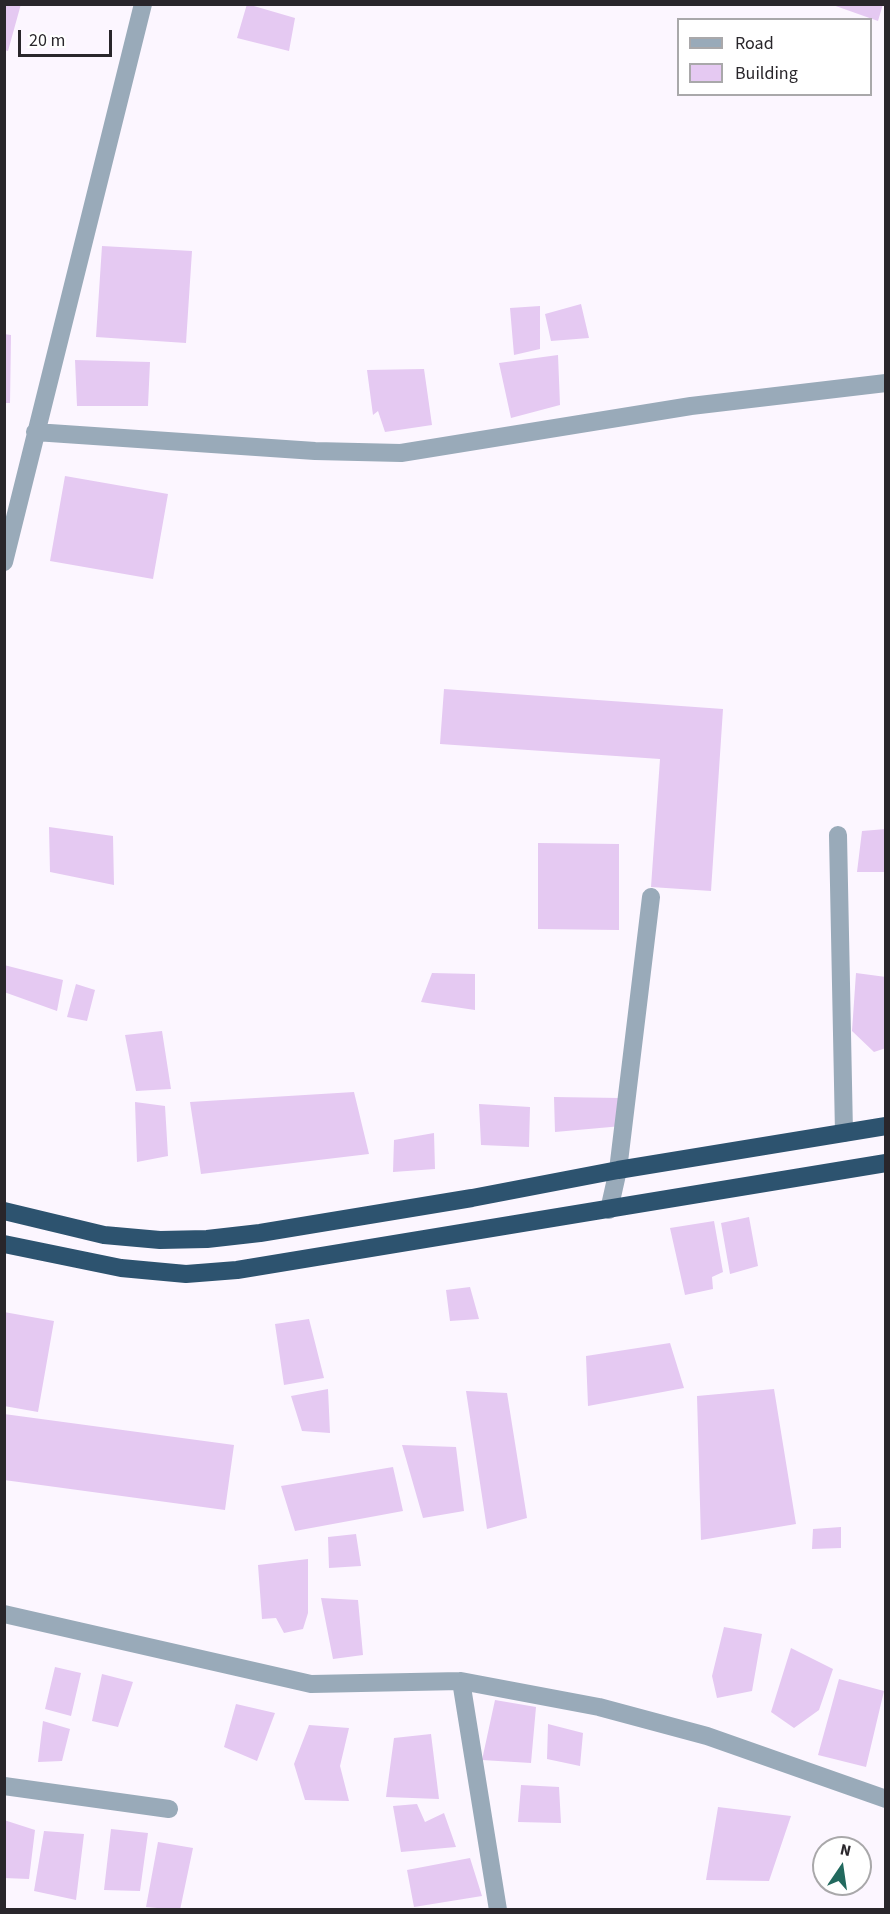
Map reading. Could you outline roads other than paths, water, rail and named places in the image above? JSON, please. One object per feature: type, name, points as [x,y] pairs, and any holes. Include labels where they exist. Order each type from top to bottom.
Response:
[{"type":"highway","points":[[4,1211],[104,1235],[160,1240],[207,1239],[260,1233],[461,1200],[618,1170],[885,1126]]},
{"type":"highway","points":[[4,1244],[121,1268],[186,1274],[237,1270],[885,1163]]},
{"type":"street","points":[[4,562],[143,4]]},
{"type":"street","points":[[35,432],[315,451],[400,453],[691,406],[885,383]]},
{"type":"street","points":[[838,835],[844,1133]]},
{"type":"street","points":[[609,1210],[618,1170],[651,897]]},
{"type":"street","points":[[4,1614],[311,1684],[460,1681],[599,1707],[707,1736],[885,1799]]},
{"type":"street","points":[[460,1681],[498,1910]]},
{"type":"street","points":[[4,1786],[169,1809]]}]
